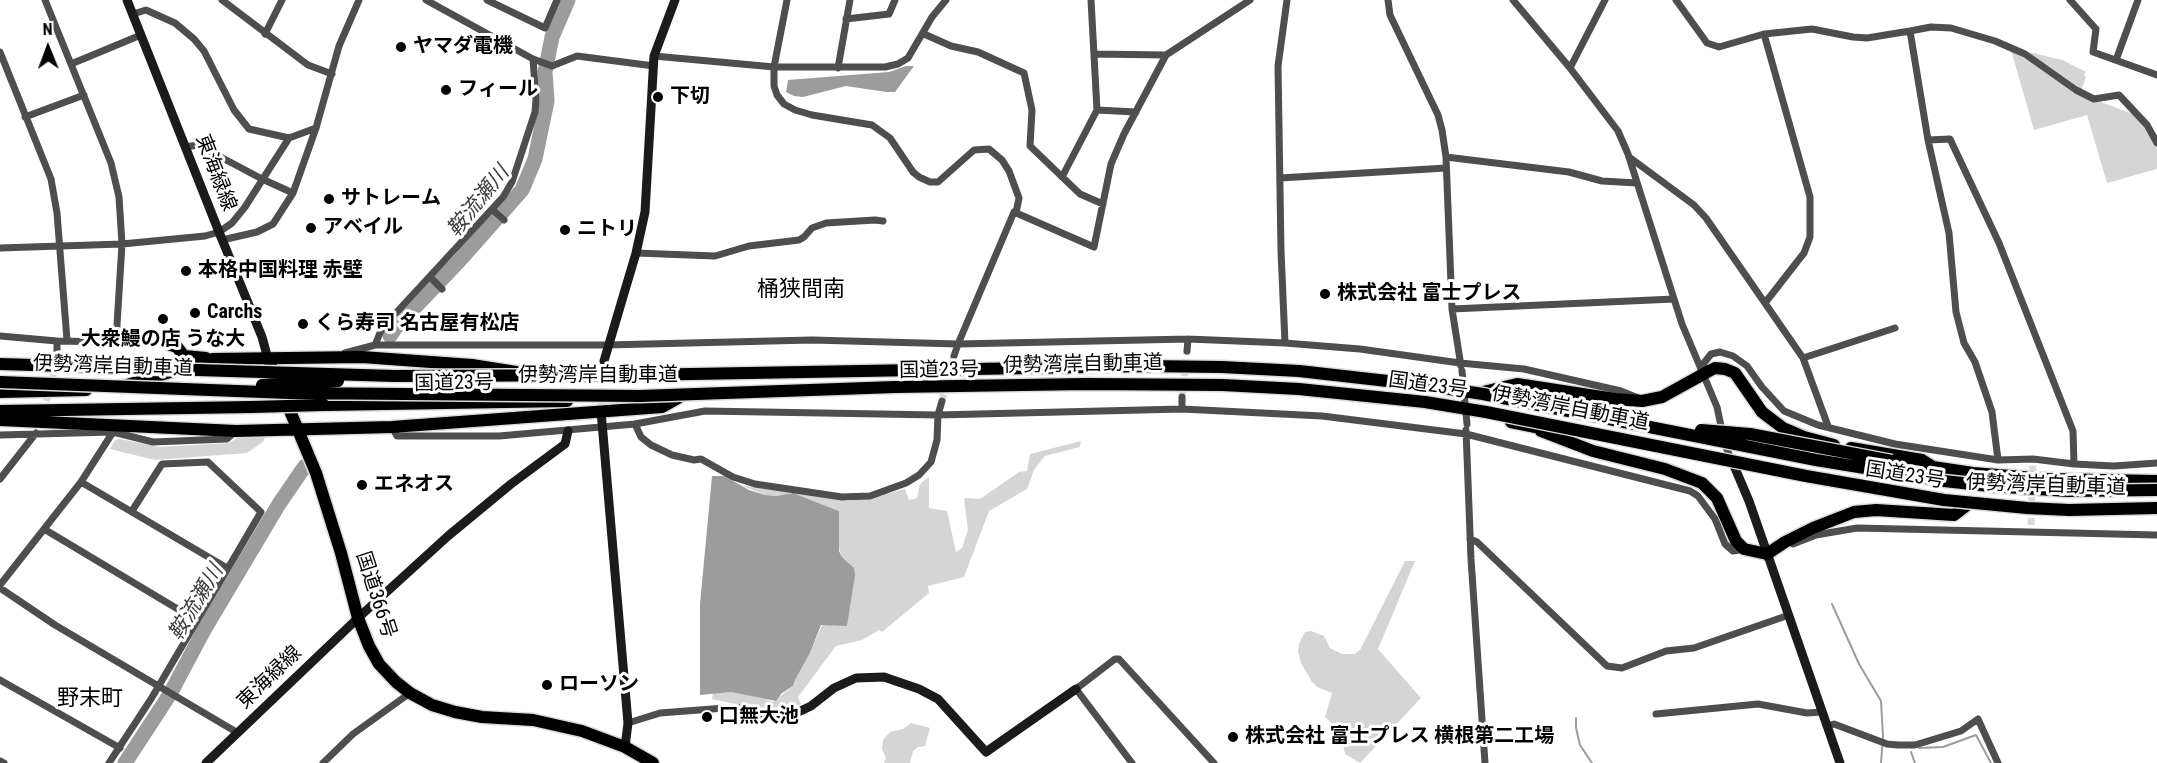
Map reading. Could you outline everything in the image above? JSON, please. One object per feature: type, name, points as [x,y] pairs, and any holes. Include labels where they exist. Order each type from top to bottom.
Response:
[{"type":"highway","points":[[165,343],[177,347],[184,356],[213,359],[363,357],[471,365],[529,374]]},
{"type":"highway","points":[[110,390],[213,359]]},
{"type":"highway","name":"国道366号","points":[[268,359],[316,473],[358,618],[369,646],[380,664],[410,693],[432,705],[482,717],[542,722],[582,731],[625,747],[653,763]]},
{"type":"highway","name":"伊勢湾岸自動車道","points":[[0,364],[394,376],[647,375],[1144,366],[1288,370],[1483,394],[1826,462],[1944,481],[2067,491],[2157,490]]},
{"type":"highway","name":"国道23号","points":[[0,392],[246,386],[466,374],[1085,365],[1226,366],[1310,370],[1390,378],[1483,392],[1668,427],[1750,434],[1892,461],[1973,473],[2047,479],[2157,481]]},
{"type":"highway","points":[[1483,392],[1518,384],[1642,401],[1662,397],[1715,368],[1725,369],[1735,373],[1762,412],[1784,428],[1804,437],[1841,446],[1922,460],[1933,467]]},
{"type":"highway","name":"伊勢湾岸自動車道","points":[[0,382],[289,393],[594,396],[1097,384],[1222,385],[1299,389],[1425,402],[1486,412],[1806,477],[1944,500],[2048,509],[2157,510]]},
{"type":"highway","name":"国道23号","points":[[0,411],[1214,387],[1378,399],[1491,416],[1528,427],[1596,437],[1967,506],[2116,514],[2157,510]]},
{"type":"highway","points":[[0,420],[236,431],[392,427],[662,407],[678,398]]},
{"type":"highway","points":[[1528,427],[1593,451],[1665,470],[1702,483],[1717,498],[1736,541],[1744,549],[1767,554],[1813,528],[1854,512],[1876,510],[1954,515],[1967,506]]},
{"type":"street","points":[[45,0],[111,164],[119,197],[122,244],[116,341]]},
{"type":"street","name":"東海緑線","points":[[127,0],[262,337],[268,359]]},
{"type":"street","points":[[222,0],[308,65],[332,74]]},
{"type":"street","points":[[265,34],[282,0]]},
{"type":"street","points":[[0,248],[122,244],[220,236],[257,232],[273,225],[293,193],[316,128],[339,46],[359,0]]},
{"type":"street","points":[[426,0],[533,60],[552,66],[577,56],[774,67],[838,68],[885,67],[898,64],[908,58],[932,17],[946,0]]},
{"type":"street","points":[[487,0],[545,28],[557,0]]},
{"type":"street","points":[[604,361],[636,253],[645,212],[649,179],[654,61],[675,0]]},
{"type":"street","points":[[788,0],[774,67],[774,86],[784,104],[812,115],[872,125],[890,138],[913,172],[924,180],[938,182],[969,153],[978,149],[989,149],[1002,160],[1009,171],[1019,198],[1016,213],[1014,212],[954,356]]},
{"type":"street","points":[[838,68],[850,0]]},
{"type":"street","points":[[846,19],[889,14],[895,0]]},
{"type":"street","points":[[1062,177],[1097,110],[1091,0]]},
{"type":"street","points":[[1016,213],[1094,247],[1111,164],[1166,55],[1250,0]]},
{"type":"street","points":[[1285,343],[1278,66],[1287,0]]},
{"type":"street","points":[[1388,0],[1390,15],[1438,116],[1446,158],[1452,309],[1462,371],[1467,424],[1470,539],[1485,763]]},
{"type":"street","points":[[1513,0],[1570,68],[1618,131],[1629,157],[1674,299],[1717,407],[1725,445],[1749,501],[1840,763]]},
{"type":"street","points":[[1520,8],[1521,0]]},
{"type":"street","points":[[1570,68],[1605,0]]},
{"type":"street","points":[[1676,0],[1707,44],[1719,47],[1764,34],[1812,29],[1853,38],[1943,27],[1973,34],[2007,45],[2025,54],[2076,90],[2094,99],[2119,94],[2147,125],[2157,143]]},
{"type":"street","points":[[2070,0],[2096,29],[2093,52],[2156,73]]},
{"type":"street","points":[[2116,60],[2138,0]]},
{"type":"street","points":[[133,14],[146,10],[175,24],[194,39],[204,51],[234,110],[249,129],[289,138],[316,128]]},
{"type":"street","points":[[1910,31],[1928,140],[1949,233],[1956,312],[1964,343],[1975,362],[1992,412],[1998,460]]},
{"type":"street","points":[[71,64],[141,34]]},
{"type":"street","points":[[924,34],[951,46],[978,52],[1024,73],[1032,110],[1030,146],[1080,194],[1104,204]]},
{"type":"street","points":[[1764,34],[1810,197],[1810,237],[1804,253],[1765,303]]},
{"type":"street","points":[[0,52],[2,66],[51,179],[57,213],[67,340]]},
{"type":"street","points":[[1094,54],[1166,55]]},
{"type":"street","points":[[375,345],[382,328],[503,197],[512,182],[535,112],[533,60]]},
{"type":"street","points":[[26,117],[84,95]]},
{"type":"street","points":[[1097,110],[1136,112]]},
{"type":"street","points":[[220,236],[238,215],[289,138]]},
{"type":"street","points":[[1928,140],[1950,139],[1999,243],[2073,431],[2074,464]]},
{"type":"street","points":[[186,147],[198,146],[293,193]]},
{"type":"street","points":[[1629,157],[1694,205],[1706,218],[1803,358],[1828,426]]},
{"type":"street","points":[[1446,158],[1569,172],[1602,181],[1637,183]]},
{"type":"street","points":[[1280,178],[1446,168]]},
{"type":"street","points":[[495,212],[504,220]]},
{"type":"street","points":[[636,253],[715,256],[749,246],[799,240],[812,228],[825,223],[883,221]]},
{"type":"street","points":[[433,280],[442,289]]},
{"type":"street","points":[[1452,309],[1674,299]]},
{"type":"street","points":[[1803,358],[1895,328]]},
{"type":"street","points":[[0,336],[57,341],[165,343]]},
{"type":"street","points":[[329,357],[375,345],[607,345],[812,340],[958,344],[1188,339],[1360,349],[1524,369],[1621,391],[1642,401]]},
{"type":"street","points":[[1187,351],[1188,339]]},
{"type":"street","points":[[57,341],[57,354]]},
{"type":"street","points":[[1702,374],[1704,363],[1711,354],[1720,352],[1732,356],[1747,366],[1784,411],[1818,425],[1895,444],[1998,460],[2114,466],[2157,464]]},
{"type":"street","points":[[1182,397],[1182,409]]},
{"type":"street","points":[[635,424],[642,437],[651,445],[672,455],[701,459],[733,477],[755,484],[842,497],[870,496],[889,491],[919,476],[932,462],[938,440],[938,415],[942,401]]},
{"type":"street","points":[[392,427],[397,436],[499,436],[635,424],[705,411],[938,415],[1182,409],[1322,416],[1466,434],[1690,491],[1698,496],[1715,519],[1725,544],[1733,551],[1744,549]]},
{"type":"street","points":[[601,411],[628,723],[625,747]]},
{"type":"street","points":[[0,435],[112,432],[153,442],[227,439],[236,431]]},
{"type":"street","name":"東海緑線","points":[[206,763],[448,536],[511,484],[565,444],[568,431]]},
{"type":"street","points":[[112,432],[81,482],[0,586],[55,625],[238,733]]},
{"type":"street","points":[[0,479],[36,433]]},
{"type":"street","points":[[109,763],[162,687],[196,620],[261,512],[208,462],[162,464],[132,511]]},
{"type":"street","points":[[81,482],[227,568]]},
{"type":"street","points":[[1767,554],[1816,535],[1857,528],[2031,529],[2157,535]]},
{"type":"street","points":[[44,529],[196,620]]},
{"type":"street","points":[[1470,539],[1477,542],[1607,666],[1622,668],[1666,651],[1694,648],[1789,615]]},
{"type":"street","points":[[628,723],[660,713],[725,708],[774,717],[794,714],[811,706],[834,688],[856,678],[884,677],[919,689],[938,699],[986,752],[1115,659],[1119,659],[1215,763]]},
{"type":"street","points":[[0,680],[120,748]]},
{"type":"street","points":[[1076,689],[1132,763]]},
{"type":"street","points":[[323,763],[353,734],[410,693]]},
{"type":"street","points":[[1656,714],[1758,704],[1807,713],[1822,712]]},
{"type":"street","points":[[1827,726],[1834,724],[1887,744],[1915,745],[1960,731],[1978,719],[1998,763]]},
{"type":"shaded area","points":[[2011,50],[2098,101],[2136,115],[2157,149],[2157,169],[2107,183],[2087,115],[2034,130]]},
{"type":"shaded area","points":[[2026,53],[2062,60],[2086,72],[2081,90]]},
{"type":"shaded area","points":[[906,66],[914,66],[895,92],[846,86],[803,97],[786,92],[788,80],[889,72]]},
{"type":"shaded area","points":[[241,436],[265,436],[264,441],[247,453],[155,460],[110,449],[115,440],[120,439],[160,447],[229,443]]},
{"type":"shaded area","points":[[1081,441],[1080,447],[1045,456],[1034,470],[1027,489],[989,511],[964,577],[928,586],[929,593],[882,632],[879,630],[862,640],[836,646],[798,697],[801,704],[786,710],[769,711],[712,699],[713,693],[731,692],[773,702],[793,686],[849,563],[842,557],[838,545],[839,511],[793,493],[765,495],[740,485],[849,501],[905,489],[909,500],[917,498],[920,484],[929,477],[929,508],[947,511],[956,552],[962,548],[968,530],[964,498],[980,499],[1019,472],[1027,471],[1030,454]]},
{"type":"shaded area","points":[[712,476],[724,476],[749,490],[765,495],[793,493],[839,511],[839,551],[854,568],[855,575],[847,626],[821,625],[793,686],[782,693],[776,701],[731,692],[700,695],[700,604]]},
{"type":"shaded area","points":[[1405,561],[1415,561],[1378,649],[1421,698],[1360,763],[1345,754],[1340,731],[1325,717],[1332,693],[1317,687],[1312,682],[1301,663],[1299,644],[1305,632],[1311,631],[1324,636],[1330,648],[1342,654],[1355,654],[1360,650]]},
{"type":"shaded area","points":[[911,723],[930,728],[925,746],[913,751],[910,763],[884,763],[886,758],[882,749],[883,740],[890,732],[903,729]]},
{"type":"waterway","name":"鞍流瀬川","points":[[390,336],[522,190],[535,159],[547,101],[545,72],[552,37],[568,0]]},
{"type":"waterway","name":"鞍流瀬川","points":[[125,763],[170,694],[204,630],[279,504],[305,466]]},
{"type":"waterway","points":[[1832,604],[1859,664],[1881,701],[1883,736],[1881,763]]},
{"type":"waterway","points":[[1576,718],[1580,745],[1592,763]]},
{"type":"waterway","points":[[1919,748],[1943,747],[1976,735],[1991,763]]},
{"type":"waterway","points":[[1911,752],[1915,763]]},
{"type":"tunnel","points":[[1182,397],[1187,351]]},
{"type":"tunnel","points":[[43,411],[51,387],[57,354]]},
{"type":"tunnel","points":[[942,401],[954,356]]},
{"type":"tunnel","points":[[601,411],[604,361]]},
{"type":"tunnel","points":[[2031,525],[2033,463]]},
{"type":"place","name":"ヤマダ電機","points":[[401,47]]},
{"type":"place","name":"フィール","points":[[446,90]]},
{"type":"place","name":"下切","points":[[658,97]]},
{"type":"place","name":"サトレーム","points":[[329,199]]},
{"type":"place","name":"アベイル","points":[[311,228]]},
{"type":"place","name":"ニトリ","points":[[565,230]]},
{"type":"place","name":"本格中国料理 赤壁","points":[[186,271]]},
{"type":"place","name":"株式会社 富士プレス","points":[[1325,294]]},
{"type":"place","name":"Carchs","points":[[195,313]]},
{"type":"place","name":"大衆鰻の店 うな大","points":[[163,319]]},
{"type":"place","name":"くら寿司 名古屋有松店","points":[[303,324]]},
{"type":"place","name":"エネオス","points":[[362,485]]},
{"type":"place","name":"ローソン","points":[[547,685]]},
{"type":"place","name":"口無大池","points":[[707,717]]},
{"type":"place","name":"株式会社 富士プレス 横根第二工場","points":[[1233,737]]},
{"type":"district","name":"桶狭間南","points":[[801,290]]},
{"type":"district","name":"野末町","points":[[90,699]]}]
